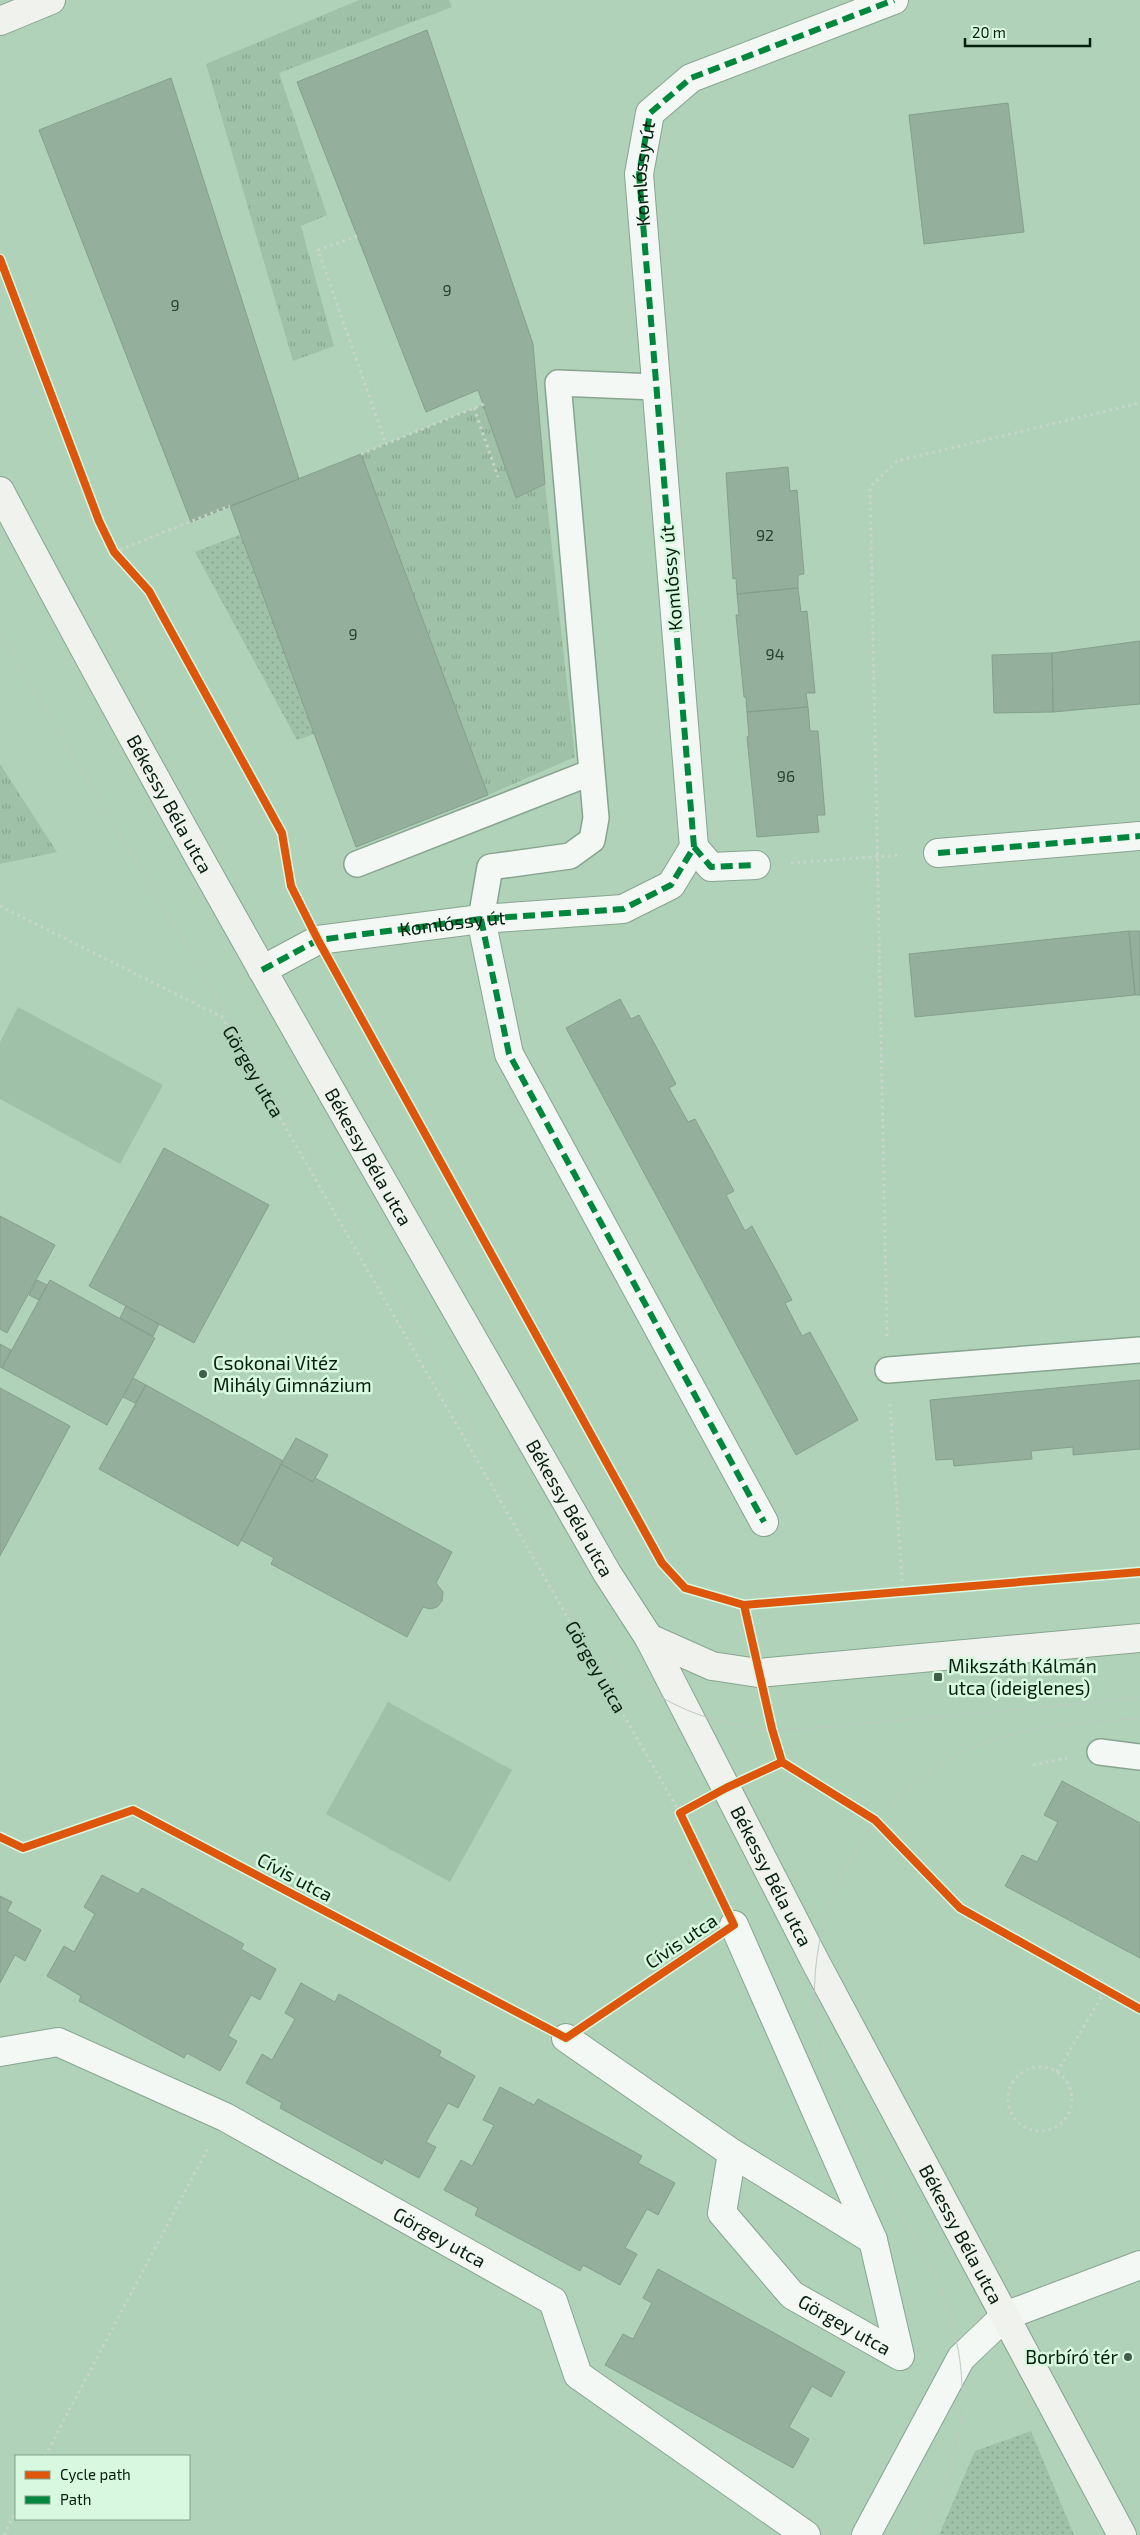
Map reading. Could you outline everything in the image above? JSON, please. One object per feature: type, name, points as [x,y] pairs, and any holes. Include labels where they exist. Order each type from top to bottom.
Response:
[{"type":"street","points":[[0,21],[51,0]]},
{"type":"street","name":"Komlóssy út","points":[[262,970],[318,940],[481,919],[623,909],[671,885],[694,847],[639,174],[650,113],[691,78],[894,0]]},
{"type":"street","name":"Békessy Béla utca","points":[[0,491],[59,604],[262,970],[607,1573],[649,1638],[816,1963],[1122,2535]]},
{"type":"street","points":[[938,853],[1140,836]]},
{"type":"street","points":[[694,847],[711,867],[756,865]]},
{"type":"street","points":[[481,919],[509,1054],[764,1522]]},
{"type":"street","points":[[649,1638],[712,1666],[758,1673],[1140,1638]]},
{"type":"street","points":[[734,1925],[873,2240]]},
{"type":"street","points":[[566,2038],[732,2154],[873,2240]]},
{"type":"street","name":"Görgey utca","points":[[0,2052],[58,2042],[225,2116],[553,2301],[578,2375],[806,2535]]},
{"type":"street","name":"Görgey utca","points":[[732,2154],[722,2213],[792,2296],[900,2356],[873,2240]]},
{"type":"street","points":[[866,2535],[961,2358],[1005,2316],[1140,2265]]},
{"type":"lane","points":[[481,919],[490,867],[570,856],[592,840],[596,818],[558,383],[655,387]]},
{"type":"lane","points":[[357,864],[592,772]]},
{"type":"lane","points":[[888,1370],[1140,1350]]},
{"type":"lane","points":[[1100,1752],[1140,1757]]},
{"type":"path","points":[[358,236],[318,250],[386,444]]},
{"type":"path","points":[[903,1593],[888,1370],[870,487],[897,461],[1140,403]]},
{"type":"path","points":[[361,454],[484,404]]},
{"type":"path","points":[[474,408],[498,477]]},
{"type":"path","points":[[110,544],[117,555],[230,506]]},
{"type":"path","points":[[756,865],[878,858]]},
{"type":"path","points":[[893,1594],[913,1592]]},
{"type":"path","points":[[684,1822],[680,1813],[726,1788]]},
{"type":"path","points":[[1097,1985],[1114,1994]]},
{"type":"path","points":[[1057,2072],[1106,1989]]},
{"type":"path","points":[[1043,2067],[1057,2072],[1067,2082],[1072,2095],[1071,2109],[1063,2122],[1051,2129],[1037,2132],[1023,2127],[1013,2116],[1008,2103],[1010,2089],[1018,2077],[1030,2069],[1043,2067]]},
{"type":"path","points":[[46,2455],[225,2116]]},
{"type":"path","points":[[4,2535],[15,2514]]},
{"type":"green space","points":[[359,0],[449,0],[452,7],[279,73],[327,215],[301,226],[334,346],[293,361],[206,64]]},
{"type":"green space","points":[[484,404],[517,498],[545,484],[575,757],[488,795],[361,454]]},
{"type":"green space","points":[[241,534],[314,734],[297,740],[195,552]]},
{"type":"green space","points":[[0,764],[57,852],[0,864]]},
{"type":"green space","points":[[18,1007],[163,1085],[120,1164],[0,1099],[0,1042]]},
{"type":"green space","points":[[388,1702],[512,1770],[450,1882],[326,1814]]},
{"type":"green space","points":[[1031,2431],[1074,2535],[939,2535],[975,2451]]},
{"type":"building","points":[[427,30],[533,344],[545,484],[516,498],[478,390],[426,412],[297,82]]},
{"type":"building","points":[[171,78],[299,479],[191,522],[39,130]]},
{"type":"building","points":[[1008,103],[1024,232],[924,244],[909,115]]},
{"type":"building","points":[[361,454],[488,795],[356,847],[230,506]]},
{"type":"building","points":[[788,467],[790,491],[797,490],[804,574],[798,575],[798,588],[737,594],[736,578],[733,579],[726,473]]},
{"type":"building","points":[[798,588],[801,612],[807,611],[815,693],[806,693],[808,707],[747,712],[736,615],[739,615],[737,594]]},
{"type":"building","points":[[1140,641],[1140,704],[1053,712],[1052,653]]},
{"type":"building","points":[[1052,653],[1053,712],[994,713],[992,655]]},
{"type":"building","points":[[808,707],[810,731],[818,731],[825,815],[817,815],[819,832],[757,837],[747,737],[749,736],[747,712]]},
{"type":"building","points":[[1129,931],[1140,931],[1140,995],[1135,995]]},
{"type":"building","points":[[1129,931],[1135,995],[915,1017],[909,954]]},
{"type":"building","points":[[620,999],[631,1019],[639,1015],[676,1084],[669,1088],[688,1122],[695,1119],[734,1191],[726,1195],[745,1231],[752,1226],[792,1300],[785,1303],[802,1336],[810,1332],[858,1420],[796,1455],[566,1028]]},
{"type":"building","points":[[164,1148],[269,1205],[194,1343],[89,1286]]},
{"type":"building","points":[[0,1216],[55,1245],[7,1333],[0,1329]]},
{"type":"building","points":[[37,1280],[47,1285],[39,1300],[29,1295]]},
{"type":"building","points":[[50,1280],[155,1338],[107,1425],[2,1368]]},
{"type":"building","points":[[126,1306],[159,1324],[153,1336],[120,1318]]},
{"type":"building","points":[[0,1344],[11,1350],[2,1368],[0,1367]]},
{"type":"building","points":[[133,1378],[146,1385],[135,1403],[123,1397]]},
{"type":"building","points":[[1140,1380],[1140,1449],[1073,1455],[1073,1447],[1031,1451],[1032,1459],[954,1466],[953,1459],[936,1460],[930,1400]]},
{"type":"building","points":[[146,1385],[283,1461],[238,1546],[99,1469]]},
{"type":"building","points":[[0,1388],[70,1426],[0,1556]]},
{"type":"building","points":[[296,1438],[328,1455],[313,1482],[281,1464]]},
{"type":"building","points":[[281,1464],[313,1482],[315,1478],[452,1552],[436,1583],[443,1592],[442,1601],[437,1607],[430,1609],[423,1607],[407,1637],[271,1564],[274,1558],[241,1540]]},
{"type":"building","points":[[1062,1781],[1140,1823],[1140,1958],[1005,1886],[1022,1855],[1037,1862],[1058,1822],[1044,1815]]},
{"type":"building","points":[[102,1875],[138,1894],[142,1888],[244,1944],[241,1949],[276,1969],[260,2000],[251,1995],[228,2036],[237,2041],[220,2071],[187,2053],[184,2058],[79,2001],[81,1996],[47,1976],[64,1946],[74,1952],[95,1914],[84,1907]]},
{"type":"building","points":[[0,1896],[12,1902],[7,1911],[41,1930],[25,1961],[15,1955],[0,1983]]},
{"type":"building","points":[[301,1983],[335,2002],[339,1994],[441,2051],[439,2056],[475,2076],[458,2108],[448,2103],[426,2142],[436,2147],[419,2178],[384,2159],[382,2164],[280,2108],[282,2103],[246,2083],[262,2054],[272,2060],[295,2019],[285,2013]]},
{"type":"building","points":[[500,2087],[534,2105],[538,2099],[642,2156],[638,2163],[675,2183],[658,2215],[647,2209],[625,2248],[637,2254],[620,2285],[583,2265],[580,2271],[475,2215],[478,2208],[444,2190],[461,2160],[472,2166],[494,2125],[483,2120]]},
{"type":"building","points":[[658,2269],[845,2372],[831,2397],[812,2386],[789,2427],[809,2439],[793,2468],[605,2365],[623,2334],[633,2339],[652,2303],[643,2298]]},
{"type":"tram line","points":[[0,634],[442,1375],[558,1593],[576,1619],[615,1663],[661,1697],[687,1710],[716,1720],[747,1727],[767,1729],[826,1727],[1140,1698]]},
{"type":"tram line","points":[[920,2535],[937,2502],[958,2438],[962,2407],[957,2343],[948,2310],[935,2276],[844,2109],[824,2061],[815,2010],[817,1960],[828,1911],[847,1865],[875,1823],[910,1787],[951,1758],[998,1738],[1015,1733],[1069,1724],[1140,1718]]},
{"type":"marked path","points":[[262,970],[318,940],[481,919],[623,909],[671,885],[694,847],[639,174],[650,113],[691,78],[894,0]]},
{"type":"marked path","points":[[938,853],[1140,836]]},
{"type":"marked path","points":[[694,847],[711,867],[756,865]]},
{"type":"marked path","points":[[481,919],[509,1054],[764,1522]]},
{"type":"cycle path","points":[[0,259],[99,521],[114,552],[149,591],[282,833],[291,886],[318,940],[662,1563],[685,1588],[744,1605],[1140,1572]]},
{"type":"cycle path","points":[[744,1605],[772,1729],[782,1762]]},
{"type":"cycle path","points":[[782,1762],[875,1820],[960,1908],[1140,2009]]},
{"type":"cycle path","name":"Cívis utca","points":[[0,1837],[23,1848],[133,1810],[566,2038],[734,1925],[680,1813],[726,1788],[782,1762]]},
{"type":"place","name":"Csokonai Vitéz Mihály Gimnázium","points":[[203,1374]]},
{"type":"place","name":"Mikszáth Kálmán utca (ideiglenes)","points":[[938,1677]]},
{"type":"place","name":"Borbíró tér","points":[[1128,2357]]}]
